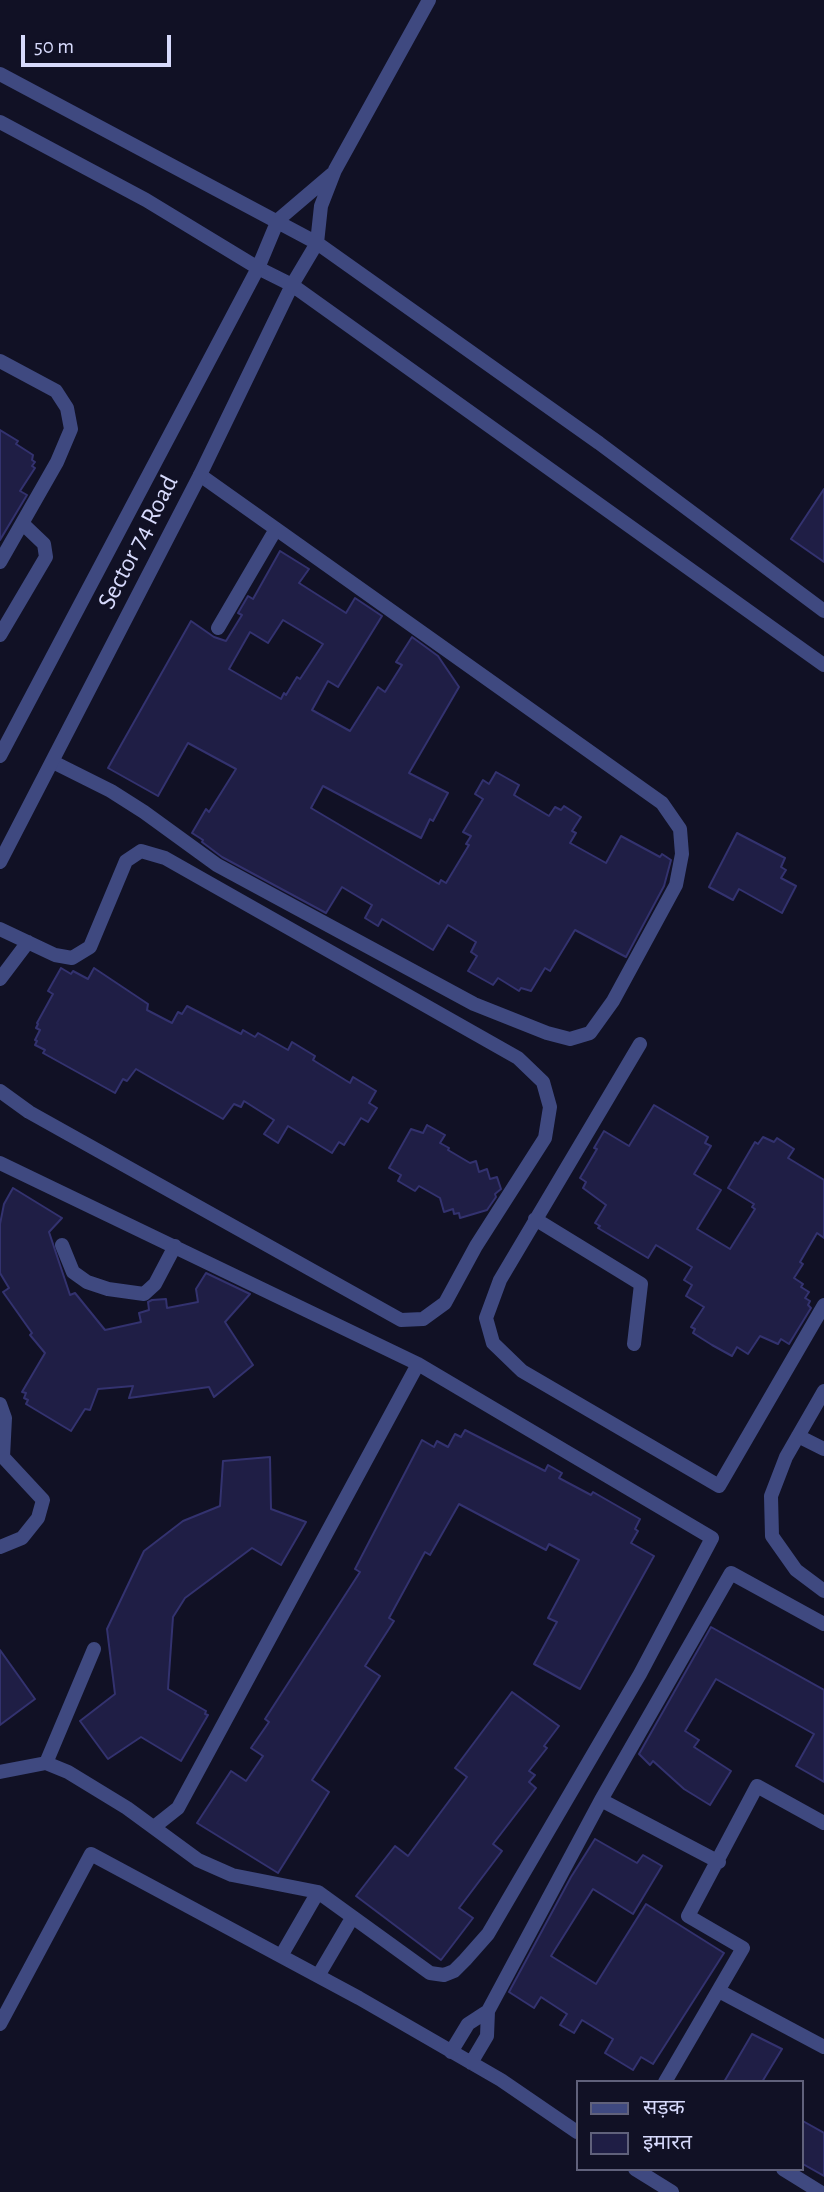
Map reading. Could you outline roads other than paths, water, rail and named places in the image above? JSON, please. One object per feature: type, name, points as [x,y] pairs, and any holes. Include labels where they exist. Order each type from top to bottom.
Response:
[{"type":"street","points":[[317,243],[321,206],[335,170],[429,0]]},
{"type":"street","points":[[0,74],[317,243],[599,443],[824,611]]},
{"type":"street","points":[[0,122],[146,200],[258,268],[292,285],[824,665]]},
{"type":"street","points":[[278,220],[335,170]]},
{"type":"street","name":"Sector 74 Road","points":[[0,756],[258,268],[278,220]]},
{"type":"street","name":"Sector 74 Road","points":[[0,862],[200,475],[292,285],[317,243]]},
{"type":"street","points":[[0,361],[56,391],[67,408],[71,429],[57,462],[0,562]]},
{"type":"street","points":[[53,762],[111,791],[217,865],[474,1004],[547,1033],[570,1039],[590,1033],[619,989],[676,885],[682,854],[680,829],[662,803],[200,475]]},
{"type":"street","points":[[0,635],[46,557],[44,544],[22,523]]},
{"type":"street","points":[[218,628],[276,529]]},
{"type":"street","points":[[0,929],[55,955],[72,958],[90,947],[126,860],[141,851],[164,858],[518,1058],[543,1082],[550,1107],[545,1138],[477,1246],[445,1303],[423,1319],[401,1320],[41,1118],[0,1091]]},
{"type":"street","points":[[0,979],[28,942]]},
{"type":"street","points":[[640,1044],[499,1280],[486,1318],[493,1343],[522,1371],[719,1486],[824,1305]]},
{"type":"street","points":[[0,1163],[418,1364],[712,1538],[628,1695],[488,1934],[466,1960],[454,1971],[444,1975],[430,1973],[318,1892],[232,1875],[198,1860],[154,1827],[68,1772],[46,1763],[0,1772]]},
{"type":"street","points":[[536,1219],[641,1284],[634,1345]]},
{"type":"street","points":[[62,1245],[73,1272],[87,1282],[128,1294],[144,1294],[155,1284],[175,1246]]},
{"type":"street","points":[[154,1827],[178,1808],[418,1364]]},
{"type":"street","points":[[824,1391],[786,1457],[771,1496],[772,1536],[796,1570],[824,1591]]},
{"type":"street","points":[[0,1404],[5,1418],[1,1458],[43,1500],[38,1518],[22,1538],[0,1547]]},
{"type":"street","points":[[798,1436],[824,1449]]},
{"type":"street","points":[[471,2063],[487,2036],[488,2011],[601,1800],[731,1573],[824,1624]]},
{"type":"street","points":[[46,1763],[94,1649]]},
{"type":"street","points":[[666,2080],[743,1948],[688,1916],[757,1786],[824,1823]]},
{"type":"street","points":[[601,1800],[719,1862]]},
{"type":"street","points":[[0,2024],[91,1854],[318,1976],[501,2080],[576,2131]]},
{"type":"street","points":[[281,1956],[318,1892]]},
{"type":"street","points":[[318,1976],[352,1918]]},
{"type":"street","points":[[719,1991],[824,2047]]},
{"type":"street","points":[[451,2052],[468,2024],[488,2011]]},
{"type":"street","points":[[640,2171],[672,2192]]},
{"type":"street","points":[[786,2171],[820,2192]]}]
